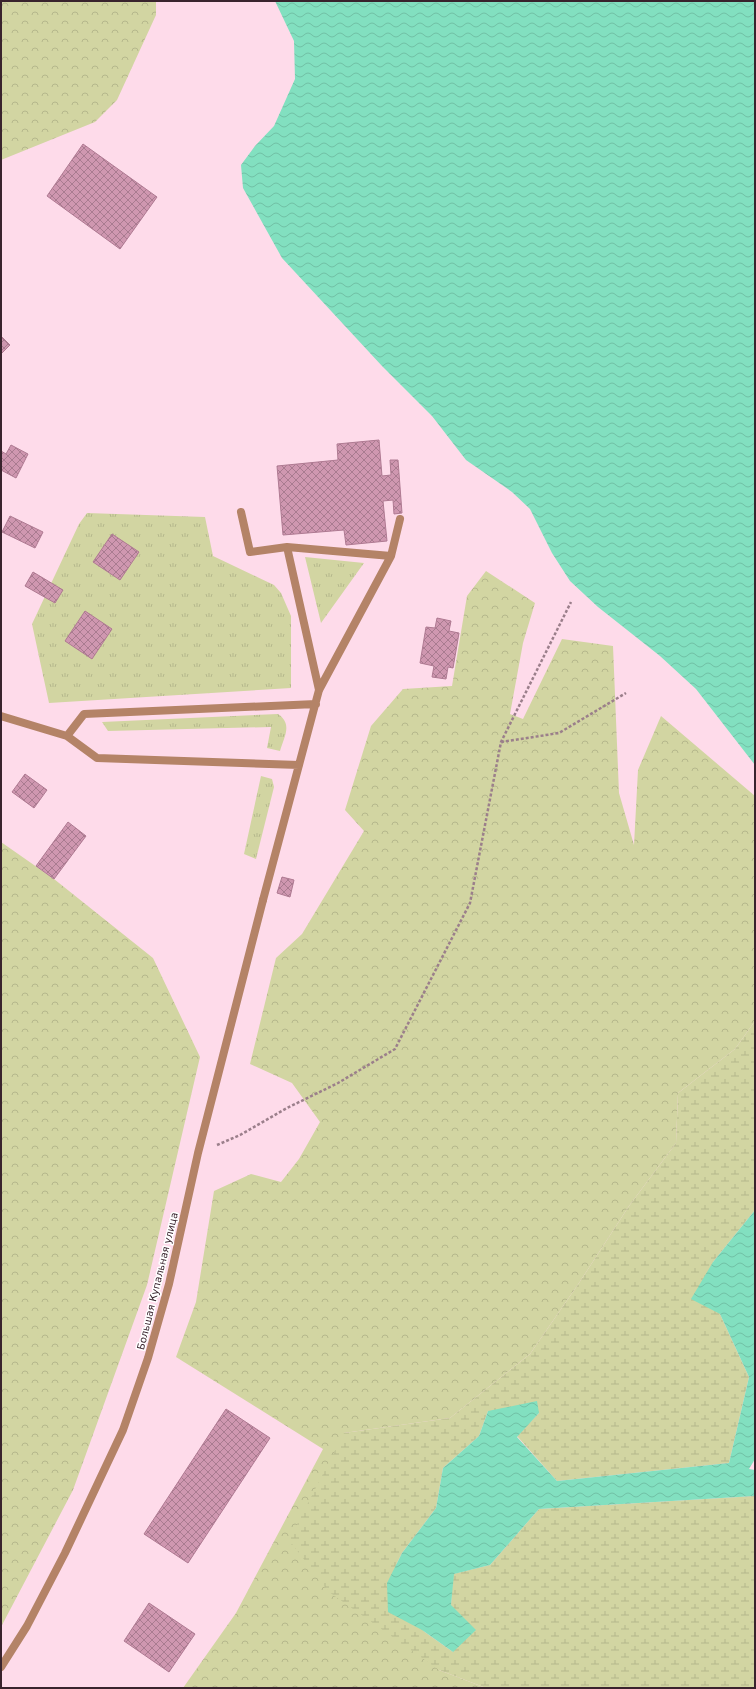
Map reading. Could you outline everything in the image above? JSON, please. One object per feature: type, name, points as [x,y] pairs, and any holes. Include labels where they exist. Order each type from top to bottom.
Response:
[{"type":"street","points":[[241,512],[250,552],[287,547],[391,556]]},
{"type":"street","points":[[318,690],[391,556],[400,519]]},
{"type":"street","points":[[287,547],[318,690]]},
{"type":"street","name":"Большая Купальная улица","points":[[1,1667],[26,1626],[65,1553],[123,1430],[148,1358],[167,1292],[198,1153],[263,900],[316,704],[318,690]]},
{"type":"street","points":[[67,736],[84,714],[316,704]]},
{"type":"street","points":[[1,716],[67,736],[98,758],[299,765]]},
{"type":"path","points":[[198,1153],[240,1136],[287,1108],[338,1083],[394,1049],[470,903],[502,742],[571,602]]},
{"type":"path","points":[[502,742],[559,733],[626,693]]},
{"type":"green space","points":[[1,1],[156,1],[156,15],[117,100],[95,122],[1,160]]},
{"type":"green space","points":[[87,513],[205,517],[213,556],[274,585],[281,593],[291,616],[291,688],[49,703],[32,624],[79,524]]},
{"type":"green space","points":[[305,557],[364,563],[321,623]]},
{"type":"green space","points":[[486,571],[535,603],[523,643],[510,714],[523,719],[562,639],[613,646],[619,793],[634,845],[638,770],[661,716],[755,796],[755,1021],[735,1049],[678,1093],[676,1143],[629,1206],[579,1283],[530,1354],[450,1418],[344,1433],[439,1670],[486,1688],[183,1688],[236,1613],[323,1449],[176,1357],[196,1302],[214,1191],[251,1174],[281,1182],[299,1159],[320,1122],[292,1083],[250,1064],[276,958],[302,934],[364,831],[345,810],[371,726],[403,689],[452,686],[467,596]]},
{"type":"green space","points":[[278,714],[283,718],[286,726],[285,736],[280,751],[267,748],[271,727],[108,731],[102,722]]},
{"type":"green space","points":[[261,776],[272,779],[274,787],[256,859],[244,854]]},
{"type":"green space","points":[[1,842],[54,879],[153,958],[200,1057],[147,1285],[73,1490],[1,1627]]},
{"type":"green space","points":[[755,1021],[755,1210],[713,1262],[720,1314],[749,1377],[729,1463],[557,1481],[517,1436],[539,1413],[488,1411],[479,1436],[443,1468],[436,1508],[402,1553],[387,1583],[388,1612],[422,1630],[453,1652],[451,1605],[453,1574],[490,1565],[539,1509],[755,1496],[755,1688],[486,1688],[439,1670],[329,1592],[289,1540],[344,1433],[450,1418],[530,1354],[579,1283],[629,1206],[676,1143],[678,1093],[735,1049]]},
{"type":"water","points":[[275,1],[755,1],[755,765],[696,689],[660,656],[598,607],[570,581],[552,553],[530,509],[512,492],[466,460],[432,416],[382,366],[282,258],[243,188],[241,165],[255,146],[274,126],[295,79],[294,41]]},
{"type":"water","points":[[755,1210],[755,1459],[749,1469],[755,1470],[755,1496],[539,1509],[490,1565],[454,1574],[451,1605],[476,1630],[453,1652],[422,1630],[388,1612],[387,1583],[402,1553],[436,1508],[443,1468],[479,1436],[488,1411],[537,1401],[539,1413],[517,1437],[557,1481],[729,1463],[749,1377],[720,1314],[691,1299],[713,1262]]},
{"type":"building","points":[[83,144],[157,197],[120,249],[47,196]]},
{"type":"building","points":[[1,336],[10,345],[1,354]]},
{"type":"building","points":[[379,440],[382,476],[391,475],[390,460],[398,460],[402,513],[394,514],[393,500],[383,501],[387,541],[346,545],[344,530],[283,535],[277,466],[338,460],[337,444]]},
{"type":"building","points":[[11,445],[28,454],[16,478],[1,470],[1,451],[6,454]]},
{"type":"building","points":[[10,516],[43,532],[35,548],[2,532]]},
{"type":"building","points":[[112,534],[139,552],[120,580],[93,562]]},
{"type":"building","points":[[33,572],[63,590],[55,603],[25,586]]},
{"type":"building","points":[[85,611],[112,629],[92,659],[65,641]]},
{"type":"building","points":[[437,618],[451,621],[449,631],[459,633],[453,668],[448,667],[446,679],[432,677],[434,666],[420,663],[426,627],[435,628]]},
{"type":"building","points":[[25,774],[47,790],[34,808],[12,792]]},
{"type":"building","points":[[68,822],[86,836],[54,879],[36,866]]},
{"type":"building","points":[[282,877],[294,880],[290,897],[277,893]]},
{"type":"building","points":[[226,1409],[270,1438],[188,1563],[144,1534]]},
{"type":"building","points":[[149,1603],[195,1634],[169,1672],[124,1641]]}]
